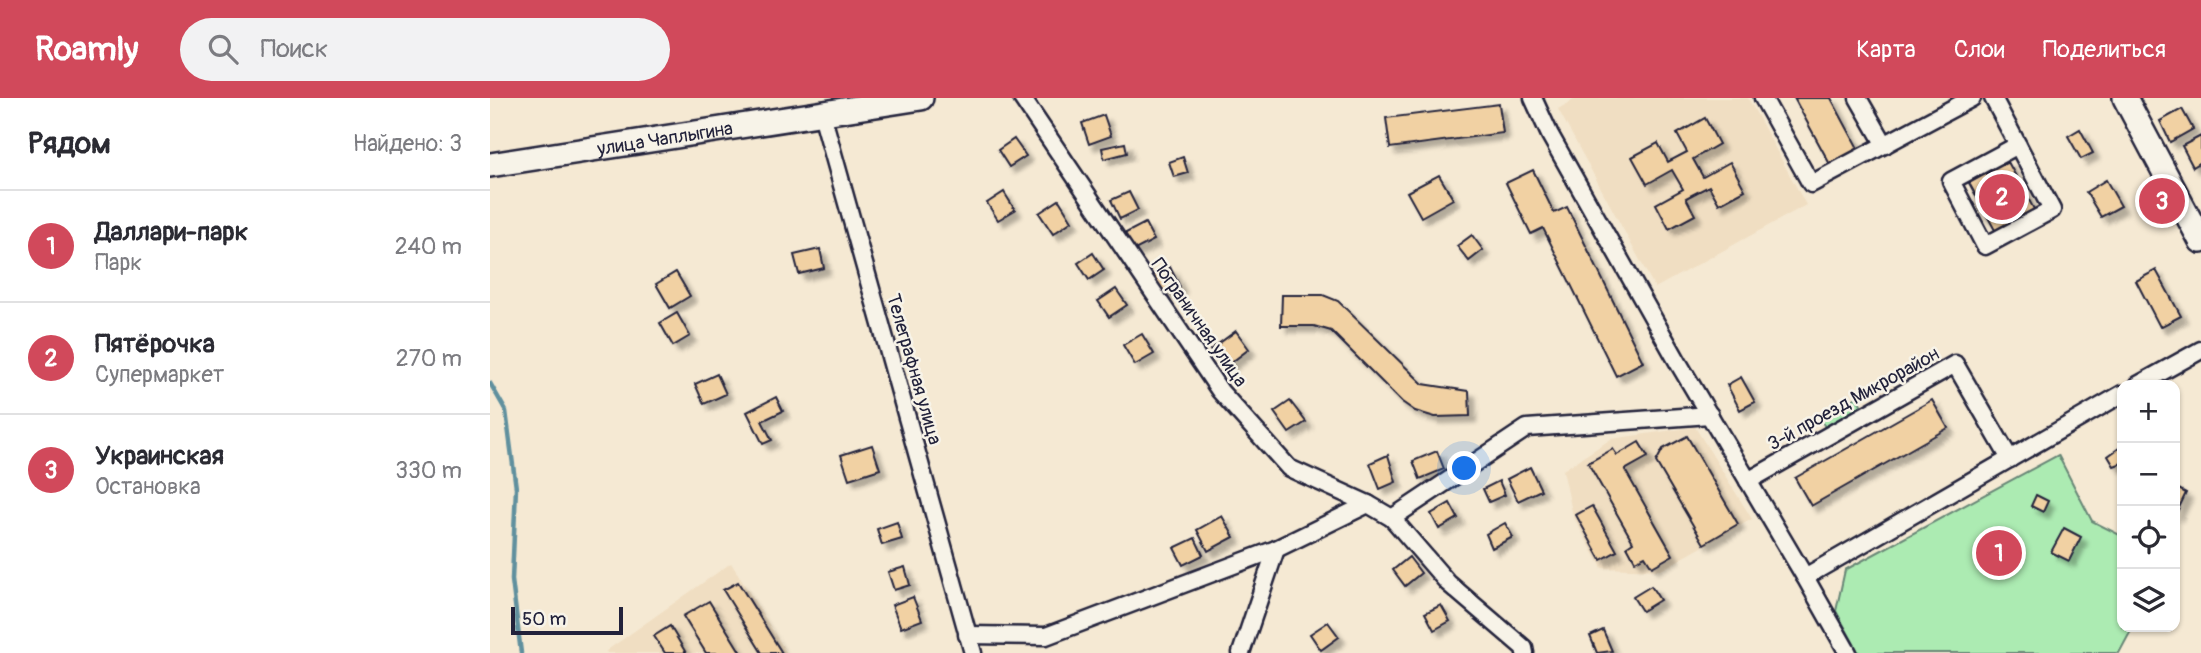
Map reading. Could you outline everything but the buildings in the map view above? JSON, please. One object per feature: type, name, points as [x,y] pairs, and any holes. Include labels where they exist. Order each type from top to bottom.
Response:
[{"type":"main road","name":"улица Чаплыгина","points":[[490,165],[914,98]]},
{"type":"main road","points":[[2125,98],[2201,242]]},
{"type":"street","name":"Пограничная улица","points":[[1022,98],[1220,391],[1289,468],[1368,504],[1392,518],[1448,583],[1524,648],[1525,653]]},
{"type":"street","points":[[1533,98],[1550,135],[1848,653]]},
{"type":"street","points":[[1763,98],[1811,184],[1885,145],[1946,104],[1972,98]]},
{"type":"street","points":[[1858,98],[1885,145]]},
{"type":"street","points":[[1993,98],[2018,145],[2052,209],[1985,246],[1951,181],[2018,145]]},
{"type":"street","name":"Телеграфная улица","points":[[822,114],[973,653]]},
{"type":"street","points":[[2147,380],[2201,350]]},
{"type":"street","name":"3-й проезд Микрорайон","points":[[1748,481],[1955,364],[2010,459]]},
{"type":"street","points":[[1805,577],[2117,397]]},
{"type":"street","points":[[1392,518],[1527,428],[1710,415]]},
{"type":"street","points":[[967,635],[1045,636],[1276,549],[1368,504]]},
{"type":"street","points":[[1241,653],[1276,549]]},
{"type":"shaded area","points":[[1577,98],[1748,98],[1806,205],[1655,288],[1558,109]]},
{"type":"shaded area","points":[[1695,427],[1752,519],[1661,570],[1602,568],[1573,516],[1563,470],[1611,439]]},
{"type":"shaded area","points":[[731,563],[787,653],[607,653],[606,651]]},
{"type":"green space","points":[[1857,397],[1863,408],[1826,429],[1820,418]]},
{"type":"green space","points":[[2058,455],[2092,521],[2117,534],[2117,632],[2130,632],[2119,653],[1859,653],[1836,611],[1845,570]]},
{"type":"waterway","points":[[490,383],[506,411],[516,488],[512,580],[521,653]]},
{"type":"place","name":"Пятёрочка","points":[[2002,197]]},
{"type":"place","name":"Украинская","points":[[2162,201]]},
{"type":"place","name":"Даллари-парк","points":[[1999,553]]}]
